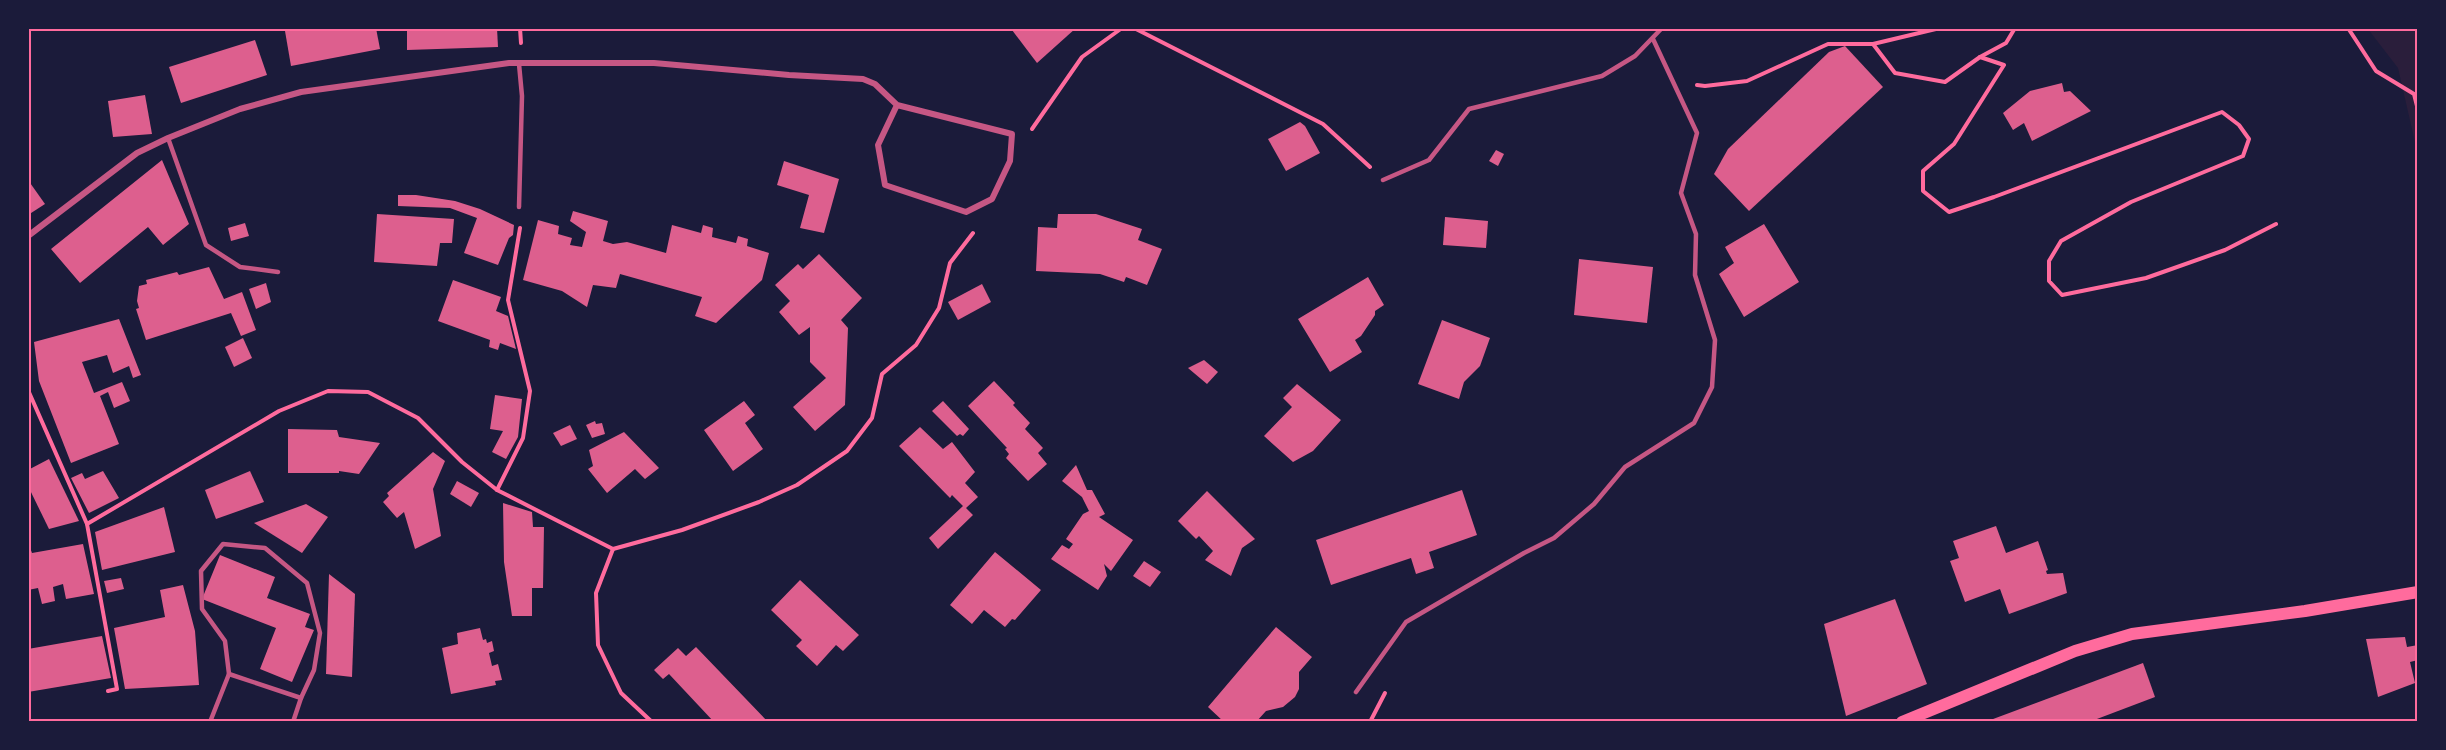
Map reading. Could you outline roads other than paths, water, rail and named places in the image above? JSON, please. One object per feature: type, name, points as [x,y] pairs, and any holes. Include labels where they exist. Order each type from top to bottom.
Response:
[{"type":"main road","points":[[1902,722],[2075,651],[2132,634],[2305,611],[2418,592]]},
{"type":"street","points":[[28,236],[137,153],[240,109],[301,92],[509,63],[654,63],[864,79],[875,84],[897,105],[1012,134],[1010,161],[992,199],[966,212],[885,186],[878,145],[897,105]]},
{"type":"lane","points":[[1383,180],[1429,160],[1469,109],[1602,76],[1635,56],[1662,28]]},
{"type":"lane","points":[[1356,692],[1406,622],[1554,538],[1594,504],[1625,467],[1694,423],[1712,387],[1715,340],[1695,275],[1696,234],[1681,193],[1697,133],[1653,39]]},
{"type":"lane","points":[[519,64],[522,96],[519,207]]},
{"type":"lane","points":[[168,138],[206,245],[240,267],[278,272]]},
{"type":"lane","points":[[210,722],[229,674],[225,641],[202,609],[201,571],[223,544],[265,548],[307,583],[320,633],[314,670],[293,722]]},
{"type":"lane","points":[[229,674],[301,698]]}]
